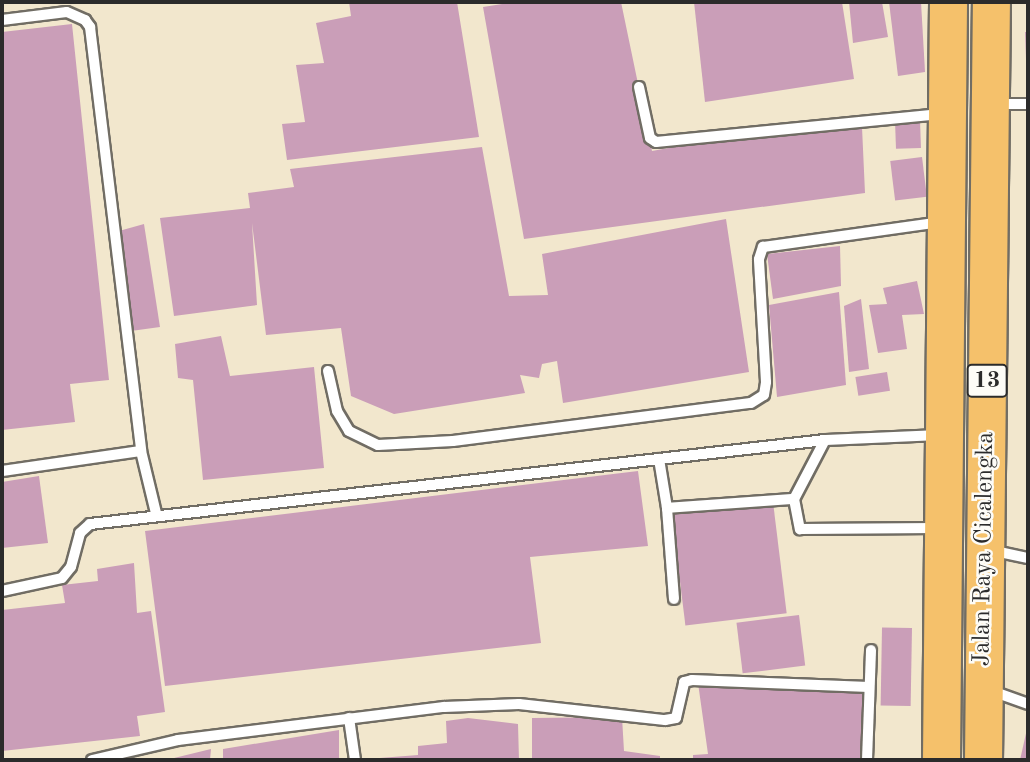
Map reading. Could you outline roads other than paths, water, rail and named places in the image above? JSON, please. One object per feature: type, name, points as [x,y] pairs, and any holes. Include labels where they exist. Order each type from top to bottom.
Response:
[{"type":"highway","name":"Jalan Raya Cicalengka","points":[[942,760],[948,2]]},
{"type":"highway","name":"Jalan Raya Cicalengka","points":[[983,760],[991,2]]},
{"type":"lane","points":[[2,20],[67,12],[85,20],[90,27],[141,451],[156,513]]},
{"type":"lane","points":[[639,87],[650,138],[656,142],[947,113]]},
{"type":"lane","points":[[991,104],[1028,104]]},
{"type":"lane","points":[[328,371],[337,411],[349,431],[378,444],[453,441],[751,403],[764,396],[766,382],[759,259],[763,247],[948,221]]},
{"type":"lane","points":[[2,591],[62,578],[71,567],[80,533],[90,524],[156,513],[825,440],[946,435]]},
{"type":"lane","points":[[825,440],[794,499],[796,524],[800,529],[944,528]]},
{"type":"lane","points":[[2,471],[141,451]]},
{"type":"lane","points":[[659,458],[667,508],[674,599]]},
{"type":"lane","points":[[667,508],[794,499]]},
{"type":"lane","points":[[984,549],[1028,558]]},
{"type":"lane","points":[[867,760],[871,650]]},
{"type":"lane","points":[[92,760],[178,740],[349,718],[519,704],[665,720],[676,718],[684,682],[692,680],[869,687]]},
{"type":"lane","points":[[984,688],[1028,704]]},
{"type":"lane","points":[[349,718],[355,760]]}]
